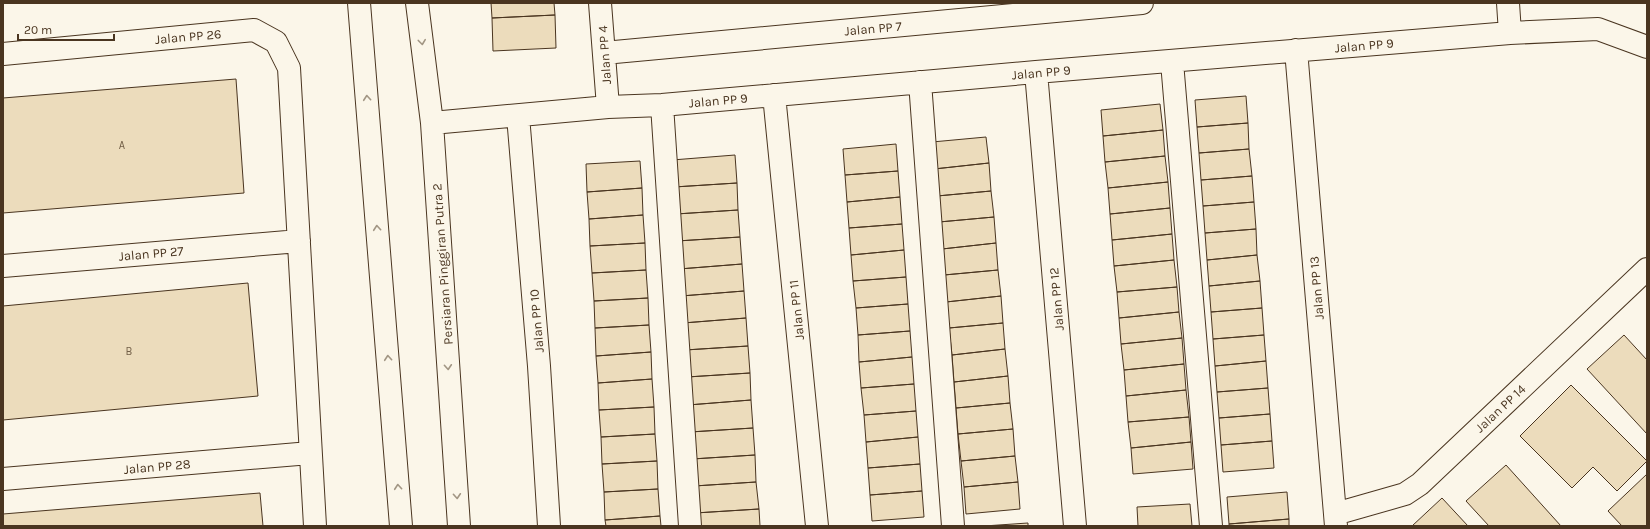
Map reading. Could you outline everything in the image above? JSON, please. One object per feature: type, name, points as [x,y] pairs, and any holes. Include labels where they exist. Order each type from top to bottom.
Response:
[{"type":"street","points":[[359,3],[401,526]]},
{"type":"street","name":"Persiaran Pinggiran Putra 2","points":[[417,3],[432,123],[459,526]]},
{"type":"street","name":"Jalan PP 4","points":[[600,3],[608,107]]},
{"type":"street","name":"Jalan PP 7","points":[[604,53],[1142,3]]},
{"type":"street","points":[[1508,3],[1510,33]]},
{"type":"street","name":"Jalan PP 9","points":[[432,123],[608,107],[662,105],[1036,72],[1510,33],[1598,28],[1647,47]]},
{"type":"street","name":"Jalan PP 26","points":[[3,54],[254,30],[276,42],[289,68],[299,241]]},
{"type":"street","name":"Jalan PP 13","points":[[1296,50],[1335,520]]},
{"type":"street","points":[[1172,62],[1211,526]]},
{"type":"street","name":"Jalan PP 12","points":[[1036,72],[1075,526]]},
{"type":"street","points":[[920,82],[953,526]]},
{"type":"street","name":"Jalan PP 11","points":[[774,95],[817,526]]},
{"type":"street","points":[[662,105],[690,526]]},
{"type":"street","name":"Jalan PP 10","points":[[518,116],[539,366],[549,526]]},
{"type":"street","points":[[299,241],[315,526]]},
{"type":"street","name":"Jalan PP 27","points":[[3,266],[299,241]]},
{"type":"street","name":"Jalan PP 14","points":[[1335,520],[1404,494],[1420,484],[1647,269]]},
{"type":"street","name":"Jalan PP 28","points":[[3,479],[310,453]]},
{"type":"building","points":[[491,3],[554,3],[555,15],[492,18]]},
{"type":"building","points":[[555,15],[556,48],[493,51],[492,18]]},
{"type":"building","points":[[236,79],[244,193],[3,213],[3,98]]},
{"type":"building","points":[[1246,96],[1248,123],[1197,127],[1195,100]]},
{"type":"building","points":[[1160,104],[1163,130],[1103,136],[1101,110]]},
{"type":"building","points":[[1248,123],[1249,149],[1199,153],[1197,127]]},
{"type":"building","points":[[1163,130],[1165,156],[1105,162],[1103,136]]},
{"type":"building","points":[[986,137],[989,163],[934,169],[932,142]]},
{"type":"building","points":[[896,144],[898,171],[845,175],[843,149]]},
{"type":"building","points":[[1249,149],[1252,176],[1201,180],[1199,153]]},
{"type":"building","points":[[735,155],[737,183],[674,187],[672,160]]},
{"type":"building","points":[[1165,156],[1168,182],[1108,188],[1105,162]]},
{"type":"building","points":[[640,161],[642,188],[587,192],[586,164]]},
{"type":"building","points":[[989,163],[991,191],[937,196],[934,169]]},
{"type":"building","points":[[898,171],[900,197],[847,202],[845,175]]},
{"type":"building","points":[[1252,176],[1254,202],[1203,206],[1201,180]]},
{"type":"building","points":[[1168,182],[1170,208],[1110,214],[1108,188]]},
{"type":"building","points":[[737,183],[738,210],[676,214],[674,187]]},
{"type":"building","points":[[642,188],[643,215],[589,219],[587,192]]},
{"type":"building","points":[[991,191],[994,217],[939,222],[937,196]]},
{"type":"building","points":[[900,197],[902,224],[849,228],[847,202]]},
{"type":"building","points":[[1254,202],[1256,229],[1205,233],[1203,206]]},
{"type":"building","points":[[1170,208],[1172,234],[1112,240],[1110,214]]},
{"type":"building","points":[[738,210],[740,237],[677,241],[676,214]]},
{"type":"building","points":[[643,215],[645,243],[590,246],[589,219]]},
{"type":"building","points":[[994,217],[996,243],[942,249],[939,222]]},
{"type":"building","points":[[902,224],[904,250],[851,255],[849,228]]},
{"type":"building","points":[[1256,229],[1257,255],[1207,260],[1205,233]]},
{"type":"building","points":[[1172,234],[1174,260],[1114,266],[1112,240]]},
{"type":"building","points":[[740,237],[742,264],[679,269],[677,241]]},
{"type":"building","points":[[645,243],[646,270],[592,273],[590,246]]},
{"type":"building","points":[[996,243],[998,270],[944,275],[942,249]]},
{"type":"building","points":[[904,250],[906,277],[853,281],[851,255]]},
{"type":"building","points":[[1257,255],[1260,281],[1209,286],[1207,260]]},
{"type":"building","points":[[1174,260],[1177,287],[1117,292],[1114,266]]},
{"type":"building","points":[[742,264],[744,291],[681,296],[679,269]]},
{"type":"building","points":[[646,270],[648,298],[594,301],[592,273]]},
{"type":"building","points":[[998,270],[1001,296],[946,302],[944,275]]},
{"type":"building","points":[[906,277],[908,304],[856,308],[853,281]]},
{"type":"building","points":[[1260,281],[1262,308],[1211,312],[1209,286]]},
{"type":"building","points":[[248,283],[258,396],[3,420],[3,306]]},
{"type":"building","points":[[1177,287],[1179,312],[1119,318],[1117,292]]},
{"type":"building","points":[[744,291],[746,318],[683,323],[681,296]]},
{"type":"building","points":[[1001,296],[1003,323],[949,328],[946,302]]},
{"type":"building","points":[[648,298],[649,325],[595,328],[594,301]]},
{"type":"building","points":[[908,304],[910,331],[858,335],[856,308]]},
{"type":"building","points":[[1262,308],[1264,335],[1213,339],[1211,312]]},
{"type":"building","points":[[1179,312],[1182,338],[1121,344],[1119,318]]},
{"type":"building","points":[[746,318],[748,346],[685,350],[683,323]]},
{"type":"building","points":[[1003,323],[1005,349],[952,355],[949,328]]},
{"type":"building","points":[[649,325],[651,352],[596,356],[595,328]]},
{"type":"building","points":[[910,331],[912,357],[859,362],[858,335]]},
{"type":"building","points":[[1264,335],[1266,361],[1215,366],[1213,339]]},
{"type":"building","points":[[1624,335],[1647,360],[1647,434],[1587,369]]},
{"type":"building","points":[[1182,338],[1184,364],[1124,370],[1121,344]]},
{"type":"building","points":[[748,346],[750,373],[687,377],[685,350]]},
{"type":"building","points":[[1005,349],[1008,376],[954,382],[952,355]]},
{"type":"building","points":[[651,352],[652,379],[598,383],[596,356]]},
{"type":"building","points":[[912,357],[914,384],[861,388],[859,362]]},
{"type":"building","points":[[1266,361],[1268,388],[1217,392],[1215,366]]},
{"type":"building","points":[[1184,364],[1186,390],[1126,396],[1124,370]]},
{"type":"building","points":[[750,373],[751,400],[688,405],[687,377]]},
{"type":"building","points":[[1008,376],[1010,403],[956,408],[954,382]]},
{"type":"building","points":[[652,379],[654,407],[599,410],[598,383]]},
{"type":"building","points":[[914,384],[916,411],[864,415],[861,388]]},
{"type":"building","points":[[1571,385],[1647,461],[1617,491],[1593,467],[1572,488],[1520,436]]},
{"type":"building","points":[[1268,388],[1270,414],[1219,418],[1217,392]]},
{"type":"building","points":[[1186,390],[1189,417],[1128,422],[1126,396]]},
{"type":"building","points":[[751,400],[753,428],[690,432],[688,405]]},
{"type":"building","points":[[1010,403],[1013,429],[958,434],[956,408]]},
{"type":"building","points":[[654,407],[655,434],[601,437],[599,410]]},
{"type":"building","points":[[916,411],[918,437],[866,442],[864,415]]},
{"type":"building","points":[[1270,414],[1272,441],[1221,445],[1219,418]]},
{"type":"building","points":[[1189,417],[1191,442],[1131,448],[1128,422]]},
{"type":"building","points":[[753,428],[755,455],[692,459],[690,432]]},
{"type":"building","points":[[1013,429],[1015,456],[961,461],[958,434]]},
{"type":"building","points":[[655,434],[657,461],[602,464],[601,437]]},
{"type":"building","points":[[918,437],[920,464],[868,468],[866,442]]},
{"type":"building","points":[[1272,441],[1274,468],[1223,472],[1221,445]]},
{"type":"building","points":[[1191,442],[1193,469],[1133,474],[1131,448]]},
{"type":"building","points":[[755,455],[756,482],[694,486],[692,459]]},
{"type":"building","points":[[1015,456],[1018,482],[964,487],[961,461]]},
{"type":"building","points":[[657,461],[658,489],[604,492],[602,464]]},
{"type":"building","points":[[920,464],[922,491],[870,495],[868,468]]},
{"type":"building","points":[[1506,465],[1561,526],[1489,526],[1466,501]]},
{"type":"building","points":[[1647,474],[1647,526],[1622,526],[1608,511]]},
{"type":"building","points":[[756,482],[759,509],[695,513],[694,486]]},
{"type":"building","points":[[1018,482],[1020,509],[966,514],[964,487]]},
{"type":"building","points":[[658,489],[660,516],[605,520],[604,492]]},
{"type":"building","points":[[922,491],[924,517],[872,521],[870,495]]},
{"type":"building","points":[[1287,492],[1289,519],[1229,524],[1227,497]]},
{"type":"building","points":[[260,493],[263,526],[3,526],[3,514]]},
{"type":"building","points":[[1442,498],[1468,526],[1412,526]]},
{"type":"building","points":[[1190,504],[1192,526],[1138,526],[1137,507]]},
{"type":"building","points":[[759,509],[760,526],[696,526],[695,513]]},
{"type":"building","points":[[660,516],[661,526],[606,526],[605,520]]},
{"type":"building","points":[[1289,519],[1289,526],[1229,526],[1229,524]]},
{"type":"building","points":[[1028,523],[1028,526],[984,526]]}]
